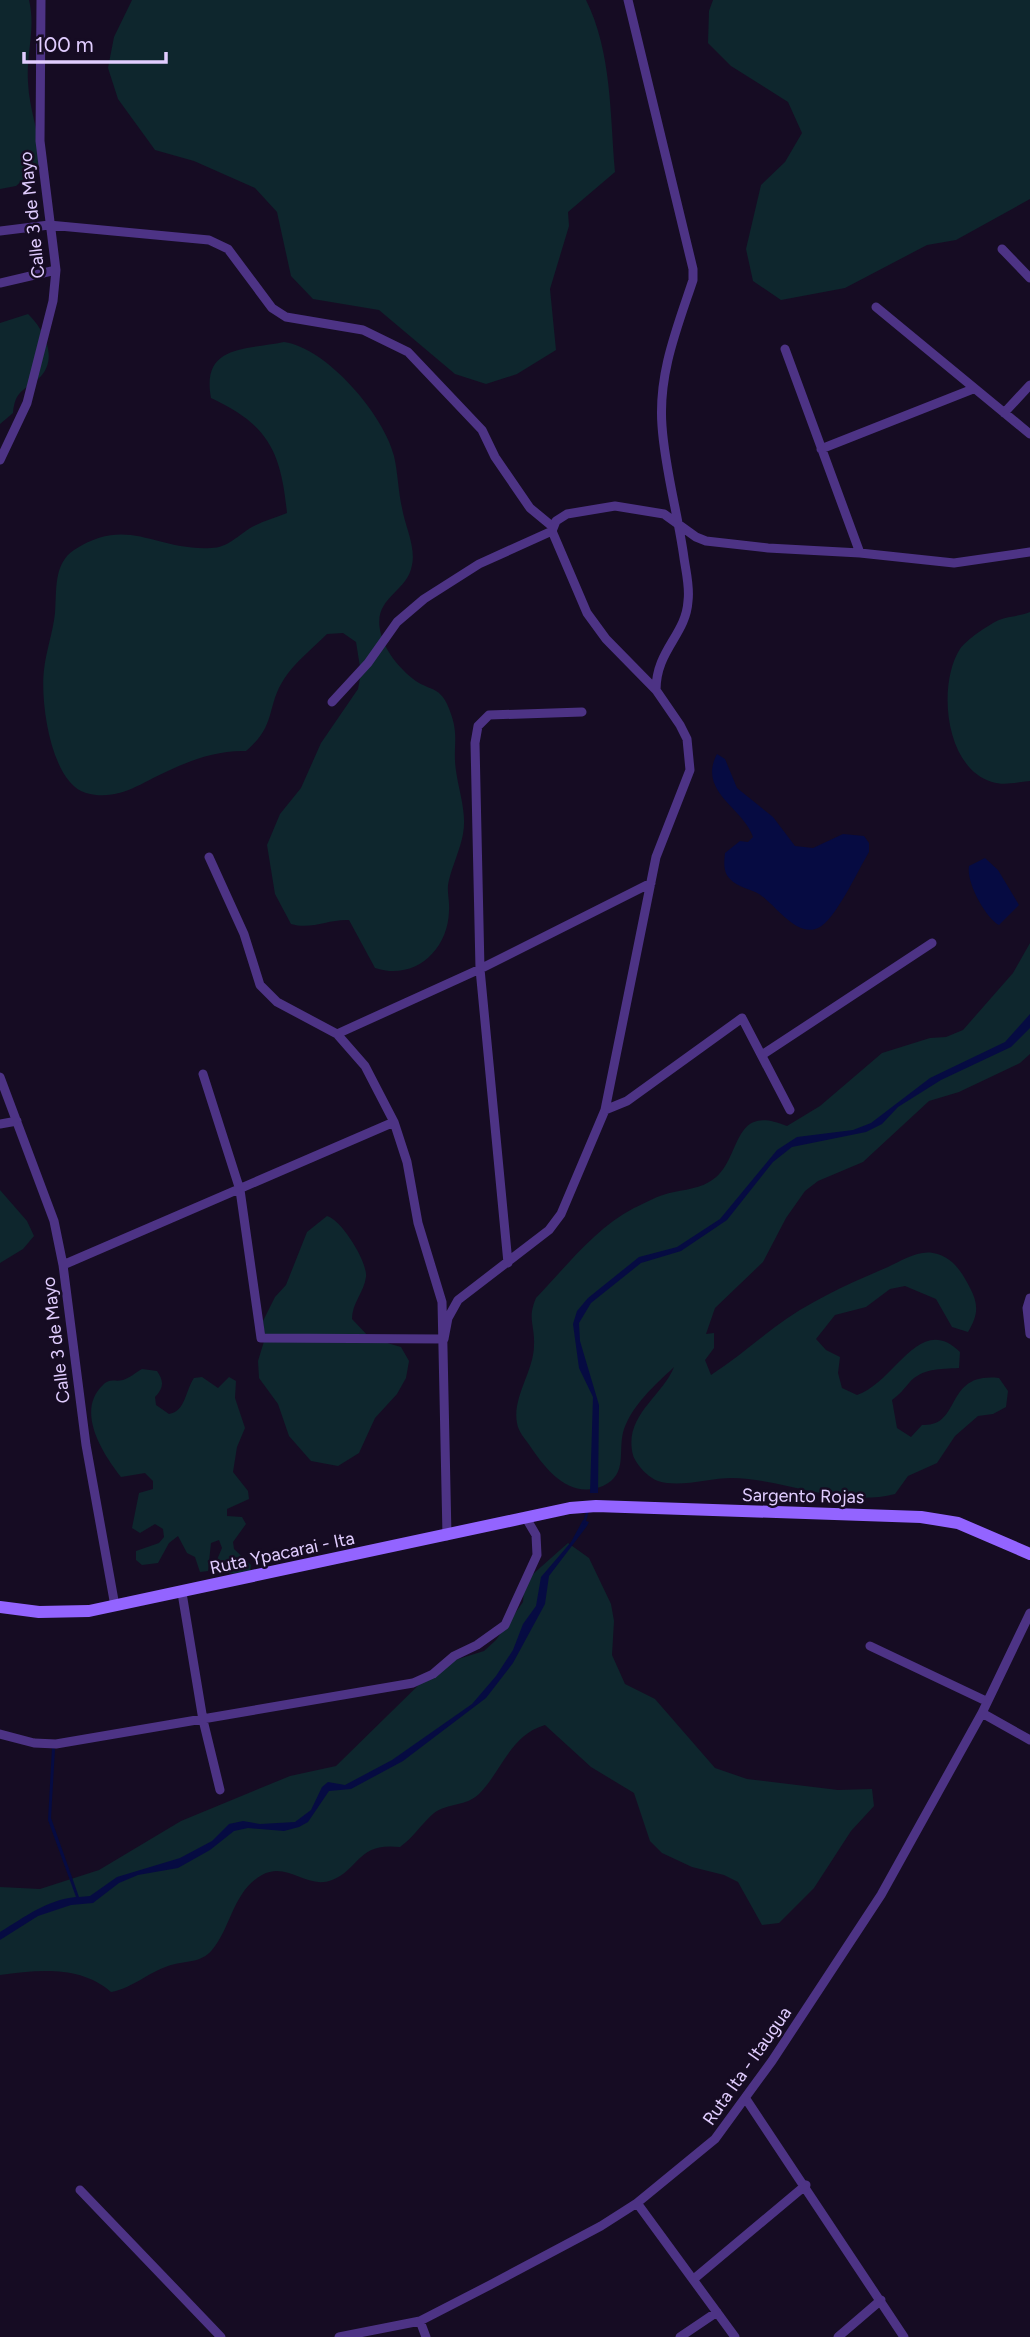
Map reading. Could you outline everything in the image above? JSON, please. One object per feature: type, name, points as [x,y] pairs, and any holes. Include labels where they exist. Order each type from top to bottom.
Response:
[{"type":"street","name":"Calle 3 de Mayo","points":[[0,460],[27,403],[53,301],[56,270],[40,141],[41,0]]},
{"type":"street","points":[[628,0],[693,269],[693,280],[666,359],[662,398],[662,427],[679,522],[689,600],[685,618],[663,653],[656,672],[656,690]]},
{"type":"street","points":[[0,231],[50,225],[209,240],[228,249],[272,308],[286,317],[363,330],[398,346],[417,360],[482,430],[495,457],[530,508],[552,529],[587,614],[606,639],[656,690],[687,739],[691,770],[656,857],[606,1110],[561,1214],[549,1230],[508,1263],[475,1284],[458,1300],[449,1318],[444,1339]]},
{"type":"street","points":[[1002,249],[1030,278]]},
{"type":"street","points":[[0,283],[56,270]]},
{"type":"street","points":[[876,307],[972,389],[1030,434]]},
{"type":"street","points":[[785,349],[860,553]]},
{"type":"street","points":[[1004,414],[1030,385]]},
{"type":"street","points":[[821,449],[972,389]]},
{"type":"street","points":[[332,702],[368,663],[397,622],[424,599],[479,564],[552,529],[566,514],[615,506],[652,510],[679,522],[696,537],[706,541],[768,548],[860,553],[954,563],[1030,552]]},
{"type":"street","points":[[508,1263],[480,969],[475,743],[478,726],[489,715],[582,712]]},
{"type":"street","points":[[209,857],[244,934],[260,985],[277,1002],[337,1034],[365,1066],[394,1122],[407,1162],[418,1223],[442,1302],[447,1536]]},
{"type":"street","points":[[337,1034],[480,969],[651,883]]},
{"type":"street","points":[[762,1055],[932,943]]},
{"type":"street","points":[[606,1110],[627,1101],[742,1018],[790,1110]]},
{"type":"street","points":[[203,1074],[240,1191],[261,1338],[444,1339]]},
{"type":"street","name":"Calle 3 de Mayo","points":[[0,1077],[54,1221],[63,1265],[86,1445],[115,1606]]},
{"type":"street","points":[[0,1124],[17,1121]]},
{"type":"street","points":[[63,1265],[240,1191],[394,1122]]},
{"type":"street","points":[[1030,1298],[1027,1308],[1030,1334]]},
{"type":"street","name":"Sargento Rojas","points":[[570,1508],[596,1506],[921,1517],[958,1523],[1030,1554]]},
{"type":"street","name":"Ruta Ypacarai - Ita","points":[[0,1607],[39,1612],[115,1606],[570,1508]]},
{"type":"street","points":[[0,1734],[53,1744],[413,1683],[433,1674],[454,1656],[477,1645],[505,1625],[537,1555],[536,1535],[526,1518]]},
{"type":"street","points":[[182,1593],[203,1720],[220,1790]]},
{"type":"street","name":"Ruta Ita - Itaugua","points":[[339,2337],[420,2321],[601,2226],[637,2203],[715,2139],[746,2099],[881,1895],[982,1713],[1030,1613]]},
{"type":"street","points":[[870,1646],[986,1701]]},
{"type":"street","points":[[982,1713],[1030,1740]]},
{"type":"street","points":[[746,2099],[806,2185],[904,2337]]},
{"type":"street","points":[[695,2278],[806,2185]]},
{"type":"street","points":[[80,2190],[221,2337]]},
{"type":"street","points":[[637,2203],[695,2278],[734,2337]]},
{"type":"street","points":[[838,2337],[881,2300]]},
{"type":"street","points":[[680,2337],[718,2312]]},
{"type":"street","points":[[420,2321],[426,2337]]},
{"type":"shaded area","points":[[0,0],[29,0],[32,21],[29,92],[42,163],[16,186],[0,189]]},
{"type":"shaded area","points":[[132,0],[586,0],[595,20],[605,63],[615,172],[568,212],[569,226],[550,289],[556,350],[517,374],[486,384],[455,374],[379,310],[313,299],[291,276],[277,212],[255,188],[194,161],[155,150],[118,99],[108,68],[114,37]]},
{"type":"shaded area","points":[[713,0],[1030,0],[1030,199],[956,240],[927,245],[845,288],[781,300],[753,281],[746,249],[761,185],[785,162],[802,133],[788,102],[731,66],[708,43],[709,11]]},
{"type":"shaded area","points":[[28,314],[44,336],[49,354],[48,363],[38,379],[18,396],[13,413],[0,424],[0,323]]},
{"type":"shaded area","points":[[284,342],[301,347],[335,370],[366,403],[388,440],[394,456],[413,558],[409,575],[381,612],[381,634],[386,648],[401,668],[419,683],[442,695],[454,724],[455,761],[464,826],[448,884],[447,925],[435,950],[415,966],[403,970],[375,968],[349,920],[306,926],[291,924],[275,894],[267,845],[280,814],[301,788],[321,743],[358,689],[361,673],[356,642],[343,633],[327,634],[304,655],[284,679],[267,724],[256,742],[246,751],[226,752],[197,759],[120,793],[98,795],[86,793],[74,786],[56,758],[46,720],[44,670],[54,620],[57,578],[67,556],[93,540],[111,535],[142,537],[191,548],[217,547],[256,525],[287,513],[281,473],[268,443],[247,419],[211,398],[210,380],[213,368],[220,359],[230,353]]},
{"type":"shaded area","points":[[1030,612],[1030,781],[1006,784],[992,782],[976,774],[955,743],[948,703],[953,664],[960,649],[983,629],[999,620]]},
{"type":"shaded area","points":[[717,754],[725,759],[737,788],[773,817],[795,846],[813,848],[843,834],[864,836],[869,843],[869,852],[846,894],[832,916],[818,928],[810,930],[794,924],[759,894],[733,882],[726,873],[725,853],[740,841],[748,842],[753,837],[741,817],[717,789],[712,767]]},
{"type":"shaded area","points":[[985,858],[998,870],[1019,905],[999,925],[983,907],[970,881],[969,866]]},
{"type":"shaded area","points":[[1030,943],[1030,1054],[1020,1063],[959,1092],[929,1101],[863,1162],[818,1181],[805,1191],[786,1218],[763,1262],[715,1308],[706,1334],[714,1333],[714,1348],[705,1360],[711,1375],[815,1301],[910,1257],[933,1253],[946,1257],[956,1266],[973,1294],[976,1310],[968,1332],[952,1327],[936,1299],[905,1286],[890,1289],[866,1307],[835,1315],[816,1339],[826,1350],[840,1357],[838,1373],[842,1388],[857,1395],[871,1388],[920,1345],[932,1340],[945,1342],[960,1352],[959,1368],[932,1370],[920,1374],[892,1400],[897,1428],[911,1437],[922,1425],[935,1423],[943,1418],[961,1391],[969,1383],[981,1378],[999,1378],[1008,1391],[1006,1407],[993,1414],[978,1416],[955,1436],[937,1463],[908,1476],[895,1494],[854,1498],[732,1478],[667,1483],[654,1479],[640,1467],[633,1455],[631,1441],[638,1418],[674,1367],[645,1395],[628,1420],[622,1437],[621,1461],[611,1481],[603,1486],[580,1489],[570,1486],[551,1473],[524,1438],[516,1413],[533,1355],[532,1317],[536,1298],[581,1249],[620,1216],[659,1196],[709,1182],[728,1162],[746,1128],[755,1122],[768,1120],[787,1126],[820,1106],[882,1053],[963,1030],[1013,973]]},
{"type":"shaded area","points":[[1030,1014],[1030,1028],[1011,1047],[941,1080],[898,1107],[882,1124],[866,1132],[792,1147],[773,1162],[727,1220],[681,1251],[641,1263],[591,1303],[579,1323],[580,1341],[599,1405],[598,1493],[590,1493],[593,1397],[579,1368],[573,1324],[577,1311],[588,1298],[639,1257],[677,1247],[720,1219],[777,1150],[797,1137],[853,1130],[871,1123],[930,1078],[1005,1042]]},
{"type":"shaded area","points":[[0,1190],[27,1221],[34,1236],[23,1249],[0,1263]]},
{"type":"shaded area","points":[[327,1216],[346,1233],[366,1271],[365,1282],[352,1319],[370,1338],[401,1347],[409,1361],[406,1378],[397,1394],[375,1418],[359,1453],[338,1466],[311,1461],[289,1436],[278,1404],[259,1378],[258,1361],[265,1338],[263,1321],[275,1297],[286,1285],[307,1232]]},
{"type":"shaded area","points":[[142,1369],[157,1371],[162,1384],[155,1397],[156,1405],[169,1414],[182,1405],[194,1378],[202,1377],[218,1388],[229,1377],[236,1381],[235,1398],[245,1428],[237,1447],[233,1472],[248,1491],[249,1499],[227,1509],[227,1516],[242,1517],[246,1524],[233,1542],[234,1549],[251,1565],[250,1573],[230,1573],[219,1567],[216,1562],[222,1548],[219,1540],[211,1543],[208,1571],[200,1572],[195,1557],[187,1553],[178,1536],[169,1543],[158,1563],[142,1565],[136,1560],[136,1551],[159,1543],[164,1537],[163,1529],[155,1524],[140,1533],[132,1528],[139,1493],[153,1489],[153,1481],[145,1473],[121,1477],[100,1445],[91,1407],[95,1395],[103,1385],[110,1381],[126,1379]]},
{"type":"shaded area","points":[[583,1520],[589,1522],[549,1576],[545,1604],[513,1663],[486,1698],[403,1761],[351,1789],[329,1791],[308,1822],[299,1827],[284,1831],[248,1828],[234,1831],[210,1850],[178,1868],[138,1875],[119,1883],[93,1903],[71,1905],[38,1916],[0,1940],[0,1932],[36,1910],[76,1897],[48,1820],[52,1748],[55,1749],[51,1818],[79,1897],[90,1896],[117,1877],[180,1858],[212,1841],[229,1824],[243,1821],[260,1824],[295,1822],[311,1810],[322,1787],[328,1782],[345,1785],[392,1760],[472,1704],[496,1676],[513,1650],[523,1624],[536,1606],[541,1577],[571,1542]]},
{"type":"shaded area","points":[[568,1543],[589,1558],[611,1604],[614,1621],[612,1655],[625,1684],[655,1699],[715,1768],[747,1779],[838,1790],[872,1789],[874,1806],[851,1831],[814,1888],[779,1923],[762,1925],[738,1882],[724,1875],[692,1867],[662,1853],[650,1841],[634,1793],[591,1767],[545,1725],[533,1730],[515,1745],[479,1794],[469,1801],[445,1807],[434,1813],[400,1847],[375,1848],[341,1875],[323,1882],[280,1871],[262,1875],[245,1890],[218,1941],[202,1958],[168,1966],[111,1992],[99,1983],[72,1973],[44,1971],[0,1975],[0,1887],[40,1889],[99,1870],[181,1821],[290,1776],[336,1766],[439,1665],[484,1651],[496,1640],[523,1602],[524,1587],[533,1574]]},
{"type":"waterway","points":[[584,1523],[588,1510]]}]
